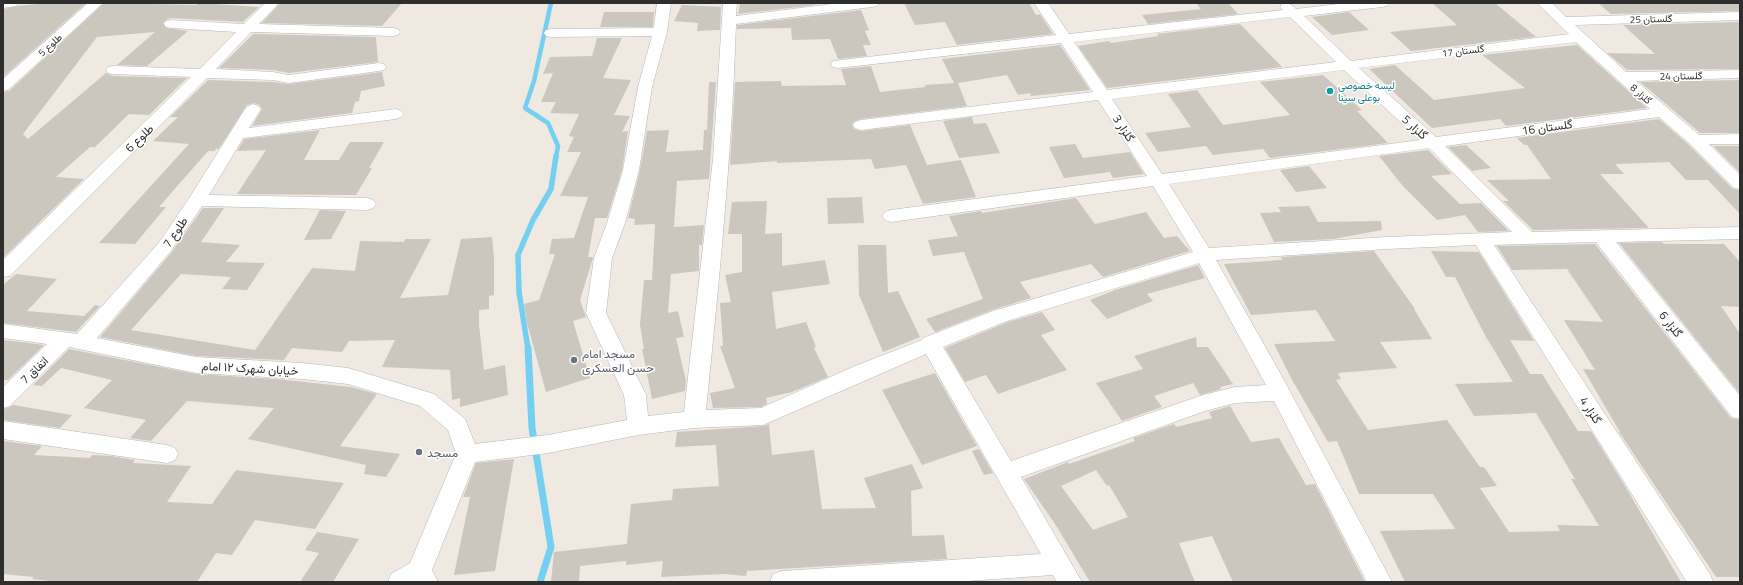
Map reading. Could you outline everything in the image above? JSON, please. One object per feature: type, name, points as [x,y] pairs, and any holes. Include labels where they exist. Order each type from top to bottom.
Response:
[{"type":"street","points":[[3,4],[11,3]]},
{"type":"street","name":"طلوع 5","points":[[3,87],[96,3]]},
{"type":"street","name":"طلوع 6","points":[[3,271],[204,73],[272,3]]},
{"type":"street","points":[[638,426],[635,395],[596,313],[603,258],[616,223],[631,170],[645,87],[660,32],[664,3]]},
{"type":"street","points":[[694,419],[713,252],[730,3]]},
{"type":"street","points":[[729,21],[872,3]]},
{"type":"street","name":"گلزار 3","points":[[1041,3],[1157,179],[1204,255],[1280,392],[1380,582]]},
{"type":"street","points":[[838,64],[1064,38],[1288,8],[1382,3]]},
{"type":"street","name":"گلزار 8","points":[[1544,3],[1622,77],[1695,140],[1740,184]]},
{"type":"street","name":"گلزار 5","points":[[1288,8],[1346,65],[1433,143],[1527,237]]},
{"type":"street","name":"گلستان 25","points":[[1562,21],[1740,16]]},
{"type":"street","points":[[171,24],[248,28],[393,32]]},
{"type":"street","points":[[551,33],[660,32]]},
{"type":"street","name":"گلستان 17","points":[[861,125],[1101,94],[1579,37]]},
{"type":"street","points":[[113,70],[273,76],[289,79],[379,67]]},
{"type":"street","name":"گلستان 24","points":[[1622,77],[1740,74]]},
{"type":"street","name":"طلوع 7","points":[[73,341],[164,248],[197,200],[253,109]]},
{"type":"street","name":"گلستان 16","points":[[890,216],[1661,112]]},
{"type":"street","points":[[237,134],[396,114]]},
{"type":"street","points":[[1695,140],[1740,139]]},
{"type":"street","points":[[197,200],[367,204]]},
{"type":"street","name":"گلزار 6","points":[[1602,237],[1740,411]]},
{"type":"street","points":[[415,578],[467,454],[548,444],[638,426],[694,419],[763,416],[930,343],[1000,316],[1204,255],[1481,238],[1736,238]]},
{"type":"street","name":"گلزار 4","points":[[1481,238],[1701,582]]},
{"type":"street","name":"خیابان شهرک ۱۲ امام","points":[[3,331],[73,341],[196,365],[302,371],[348,376],[427,400],[457,425],[467,454]]},
{"type":"street","name":"اتفاق 7","points":[[3,400],[73,341]]},
{"type":"street","points":[[782,582],[1064,573],[930,343]]},
{"type":"street","points":[[1005,472],[1203,403],[1235,395],[1280,392]]},
{"type":"street","points":[[3,430],[167,454]]},
{"type":"building","points":[[49,3],[86,3],[3,77],[3,9]]},
{"type":"building","points":[[104,3],[196,5],[199,3],[259,7],[243,22],[171,18],[166,20],[163,23],[166,28],[188,31],[147,66],[117,65],[155,32],[97,37],[23,134],[28,139],[106,73],[113,76],[187,78],[149,115],[129,114],[95,147],[90,147],[56,177],[84,179],[3,258],[3,92],[9,91]]},
{"type":"building","points":[[280,3],[402,3],[382,26],[262,23]]},
{"type":"building","points":[[740,3],[814,3],[815,5],[738,14]]},
{"type":"building","points":[[904,3],[1029,3],[1036,15],[1040,14],[1053,34],[957,45],[945,22],[915,25]]},
{"type":"building","points":[[1196,3],[1228,3],[1238,14],[1148,24],[1142,15],[1201,9]]},
{"type":"building","points":[[1432,3],[1495,3],[1536,37],[1411,51],[1390,32],[1457,25]]},
{"type":"building","points":[[1598,3],[1740,3],[1740,11],[1611,14]]},
{"type":"building","points":[[682,5],[721,7],[720,30],[697,31],[698,23],[674,21]]},
{"type":"building","points":[[861,10],[869,30],[865,31],[871,45],[863,45],[867,56],[838,59],[830,39],[792,40],[791,28],[737,29],[737,25]]},
{"type":"building","points":[[604,12],[654,12],[653,27],[600,27]]},
{"type":"building","points":[[1349,12],[1369,30],[1332,35],[1312,17]]},
{"type":"building","points":[[1740,22],[1740,69],[1627,70],[1607,53],[1655,54],[1623,25]]},
{"type":"building","points":[[1240,24],[1282,67],[1107,88],[1078,46],[1109,41],[1111,43],[1159,36],[1157,34]]},
{"type":"building","points":[[253,34],[376,37],[378,62],[289,73],[273,70],[219,68]]},
{"type":"building","points":[[597,38],[622,38],[603,78],[631,80],[614,115],[630,116],[622,132],[628,131],[622,170],[607,218],[595,218],[588,257],[593,257],[580,300],[586,317],[573,321],[590,378],[546,392],[527,323],[524,304],[539,300],[555,254],[549,254],[552,239],[574,238],[588,197],[560,196],[581,152],[567,152],[574,137],[569,136],[579,114],[550,113],[556,102],[541,102],[553,73],[543,74],[550,57],[592,56]]},
{"type":"building","points":[[1060,45],[1090,90],[1031,96],[1030,93],[1018,95],[1007,75],[958,83],[967,106],[861,119],[852,124],[854,129],[861,131],[910,125],[927,165],[961,160],[976,197],[923,204],[906,165],[875,169],[871,159],[777,163],[777,161],[730,165],[735,82],[781,81],[782,86],[846,85],[841,69],[871,66],[880,92],[925,87],[925,85],[954,83],[942,59]]},
{"type":"building","points":[[1577,45],[1647,108],[1506,126],[1500,119],[1432,128],[1369,69],[1395,65],[1434,100],[1525,88],[1482,55]]},
{"type":"building","points":[[382,72],[385,86],[361,91],[359,101],[355,102],[352,113],[252,126],[262,109],[259,105],[254,103],[247,105],[218,150],[217,148],[214,151],[208,151],[159,207],[166,207],[135,244],[99,243],[189,144],[153,141],[178,117],[170,117],[208,80],[273,82],[289,84]]},
{"type":"building","points":[[1323,75],[1362,110],[1357,111],[1388,143],[1270,158],[1263,149],[1213,155],[1206,146],[1158,152],[1145,133],[1191,127],[1168,94],[1197,90],[1223,125],[1290,115],[1260,82]]},
{"type":"building","points":[[1740,80],[1740,133],[1700,133],[1640,82]]},
{"type":"building","points":[[709,82],[716,82],[709,179],[677,181],[674,227],[704,225],[702,245],[699,245],[699,271],[671,274],[668,313],[678,311],[684,337],[676,338],[686,381],[685,391],[652,399],[642,349],[644,349],[640,325],[644,280],[652,280],[655,224],[634,225],[635,219],[628,218],[640,170],[647,131],[669,130],[666,152],[703,150],[704,130],[707,130]]},
{"type":"building","points":[[972,117],[974,124],[986,123],[1000,153],[959,158],[943,121]]},
{"type":"building","points":[[1659,119],[1688,144],[1733,189],[1740,190],[1740,214],[1708,180],[1686,180],[1669,162],[1615,164],[1624,174],[1600,174],[1649,228],[1533,230],[1503,201],[1509,201],[1487,180],[1551,179],[1527,145],[1524,145],[1517,138]]},
{"type":"building","points":[[320,130],[304,160],[339,160],[350,142],[384,142],[369,168],[372,168],[356,195],[237,194],[266,150],[237,151],[244,139]]},
{"type":"building","points":[[1075,144],[1083,158],[1130,152],[1144,174],[1113,178],[1110,172],[1064,178],[1049,147]]},
{"type":"building","points":[[1466,145],[1491,168],[1472,171],[1448,147]]},
{"type":"building","points":[[1713,146],[1740,146],[1740,173]]},
{"type":"building","points":[[1428,150],[1452,174],[1431,176],[1460,204],[1481,203],[1509,231],[1478,232],[1465,215],[1437,220],[1402,185],[1379,156]]},
{"type":"building","points":[[1309,166],[1327,188],[1296,192],[1280,170]]},
{"type":"building","points":[[862,197],[864,223],[828,224],[827,198]]},
{"type":"building","points":[[1076,198],[1095,224],[1146,212],[1164,238],[1177,236],[1190,251],[1103,277],[1091,264],[1020,282],[1031,298],[992,310],[935,332],[926,319],[983,299],[964,252],[933,256],[928,240],[958,236],[949,216],[981,211],[982,213]]},
{"type":"building","points":[[767,201],[765,234],[782,233],[782,266],[825,260],[830,284],[772,292],[776,329],[806,322],[816,347],[814,348],[828,377],[792,392],[766,398],[767,404],[761,407],[713,408],[710,393],[735,388],[720,346],[723,346],[720,303],[731,302],[725,275],[742,272],[742,234],[728,234],[732,202]]},
{"type":"building","points":[[1309,206],[1318,222],[1381,221],[1382,230],[1333,239],[1274,242],[1260,213],[1281,212],[1278,207]]},
{"type":"building","points":[[203,208],[224,208],[201,242],[240,245],[226,262],[265,263],[247,290],[222,289],[231,277],[181,274],[131,330],[255,350],[312,268],[355,271],[360,241],[404,242],[405,239],[431,239],[400,298],[448,295],[461,239],[492,237],[494,259],[494,295],[489,296],[489,309],[479,310],[479,325],[484,370],[505,365],[508,395],[460,407],[460,398],[452,400],[450,370],[382,367],[395,340],[349,341],[342,352],[292,348],[284,360],[196,356],[100,337],[171,253]]},
{"type":"building","points":[[320,210],[346,211],[331,239],[304,240]]},
{"type":"building","points":[[1662,242],[1664,244],[1724,244],[1740,262],[1740,307],[1721,306],[1740,334],[1740,394],[1619,243]]},
{"type":"building","points":[[1595,244],[1731,418],[1740,420],[1740,577],[1716,577],[1619,432],[1583,369],[1595,370],[1564,320],[1603,322],[1567,269],[1512,270],[1497,246]]},
{"type":"building","points":[[858,245],[886,245],[888,293],[898,291],[920,337],[883,352],[859,295]]},
{"type":"building","points":[[1374,251],[1415,309],[1432,339],[1380,342],[1397,368],[1338,373],[1341,379],[1336,380],[1368,430],[1447,420],[1480,467],[1484,467],[1497,486],[1480,488],[1509,532],[1560,531],[1557,525],[1599,526],[1571,479],[1575,479],[1536,413],[1474,416],[1455,384],[1513,382],[1487,339],[1455,277],[1446,277],[1431,251],[1479,252],[1534,341],[1510,340],[1530,374],[1542,374],[1578,431],[1591,431],[1681,582],[1405,582],[1380,531],[1455,529],[1433,494],[1359,494],[1337,441],[1328,442],[1291,378],[1274,344],[1335,341],[1316,310],[1251,315],[1224,264],[1282,260],[1281,257]]},
{"type":"building","points":[[1198,265],[1205,278],[1147,294],[1153,301],[1107,319],[1090,300],[1115,290]]},
{"type":"building","points":[[16,274],[57,279],[27,311],[84,316],[95,305],[100,306],[76,332],[3,323],[3,285]]},
{"type":"building","points":[[1042,312],[1055,330],[1041,335],[1067,370],[998,394],[986,375],[965,382],[945,348],[1008,322]]},
{"type":"building","points":[[1196,337],[1197,347],[1208,347],[1233,384],[1220,387],[1221,389],[1200,395],[1193,383],[1154,396],[1162,407],[1122,421],[1096,383],[1143,369],[1134,356]]},
{"type":"building","points":[[3,340],[44,345],[8,380],[3,380]]},
{"type":"building","points":[[69,349],[196,374],[277,379],[351,387],[377,394],[340,446],[400,454],[386,477],[364,474],[366,465],[248,439],[274,408],[187,401],[151,441],[130,438],[146,420],[84,408],[112,380],[61,368],[42,386],[33,385]]},
{"type":"building","points":[[935,373],[977,446],[922,465],[882,390]]},
{"type":"building","points":[[13,405],[72,415],[60,428],[3,420],[3,409]]},
{"type":"building","points":[[1230,406],[1251,442],[1279,438],[1306,485],[1315,484],[1365,582],[1233,582],[1212,536],[1179,543],[1195,582],[1090,582],[1057,527],[1024,479],[1068,462],[1069,464],[1135,441],[1133,438],[1174,424],[1176,427],[1212,418],[1209,412]],"holes":[[[1096,470],[1107,486],[1109,485],[1128,517],[1093,530],[1061,486]]]},
{"type":"building","points":[[769,424],[772,455],[814,450],[822,509],[876,508],[864,478],[912,464],[923,488],[911,491],[912,536],[944,535],[947,559],[747,571],[746,576],[724,574],[661,577],[663,561],[626,565],[626,561],[580,566],[579,582],[551,582],[554,552],[627,544],[631,504],[672,500],[673,489],[719,486],[716,445],[675,447],[677,432],[763,426]]},
{"type":"building","points":[[3,441],[42,446],[34,455],[90,458],[92,455],[111,456],[135,460],[133,463],[191,466],[167,502],[212,504],[236,470],[344,483],[315,529],[255,520],[232,555],[216,553],[197,582],[58,582],[32,579],[34,577],[3,574]]},
{"type":"building","points":[[979,449],[993,473],[984,475],[972,451]]},
{"type":"building","points":[[514,459],[495,571],[454,575],[470,497],[463,497],[476,463]]},
{"type":"building","points":[[317,532],[359,539],[333,582],[300,582],[319,553],[305,550]]},
{"type":"waterway","points":[[551,3],[534,81],[525,108],[548,123],[558,146],[556,157]]},
{"type":"waterway","points":[[528,349],[519,292],[518,255],[533,220],[551,189],[556,156]]},
{"type":"waterway","points":[[528,348],[532,428],[551,547],[540,582]]},
{"type":"place","name":"لیسه خصوصی بوعلی سینا","points":[[1330,91]]},
{"type":"place","name":"مسجد امام حسن العسکری","points":[[574,360]]},
{"type":"place","name":"مسجد","points":[[419,452]]}]
